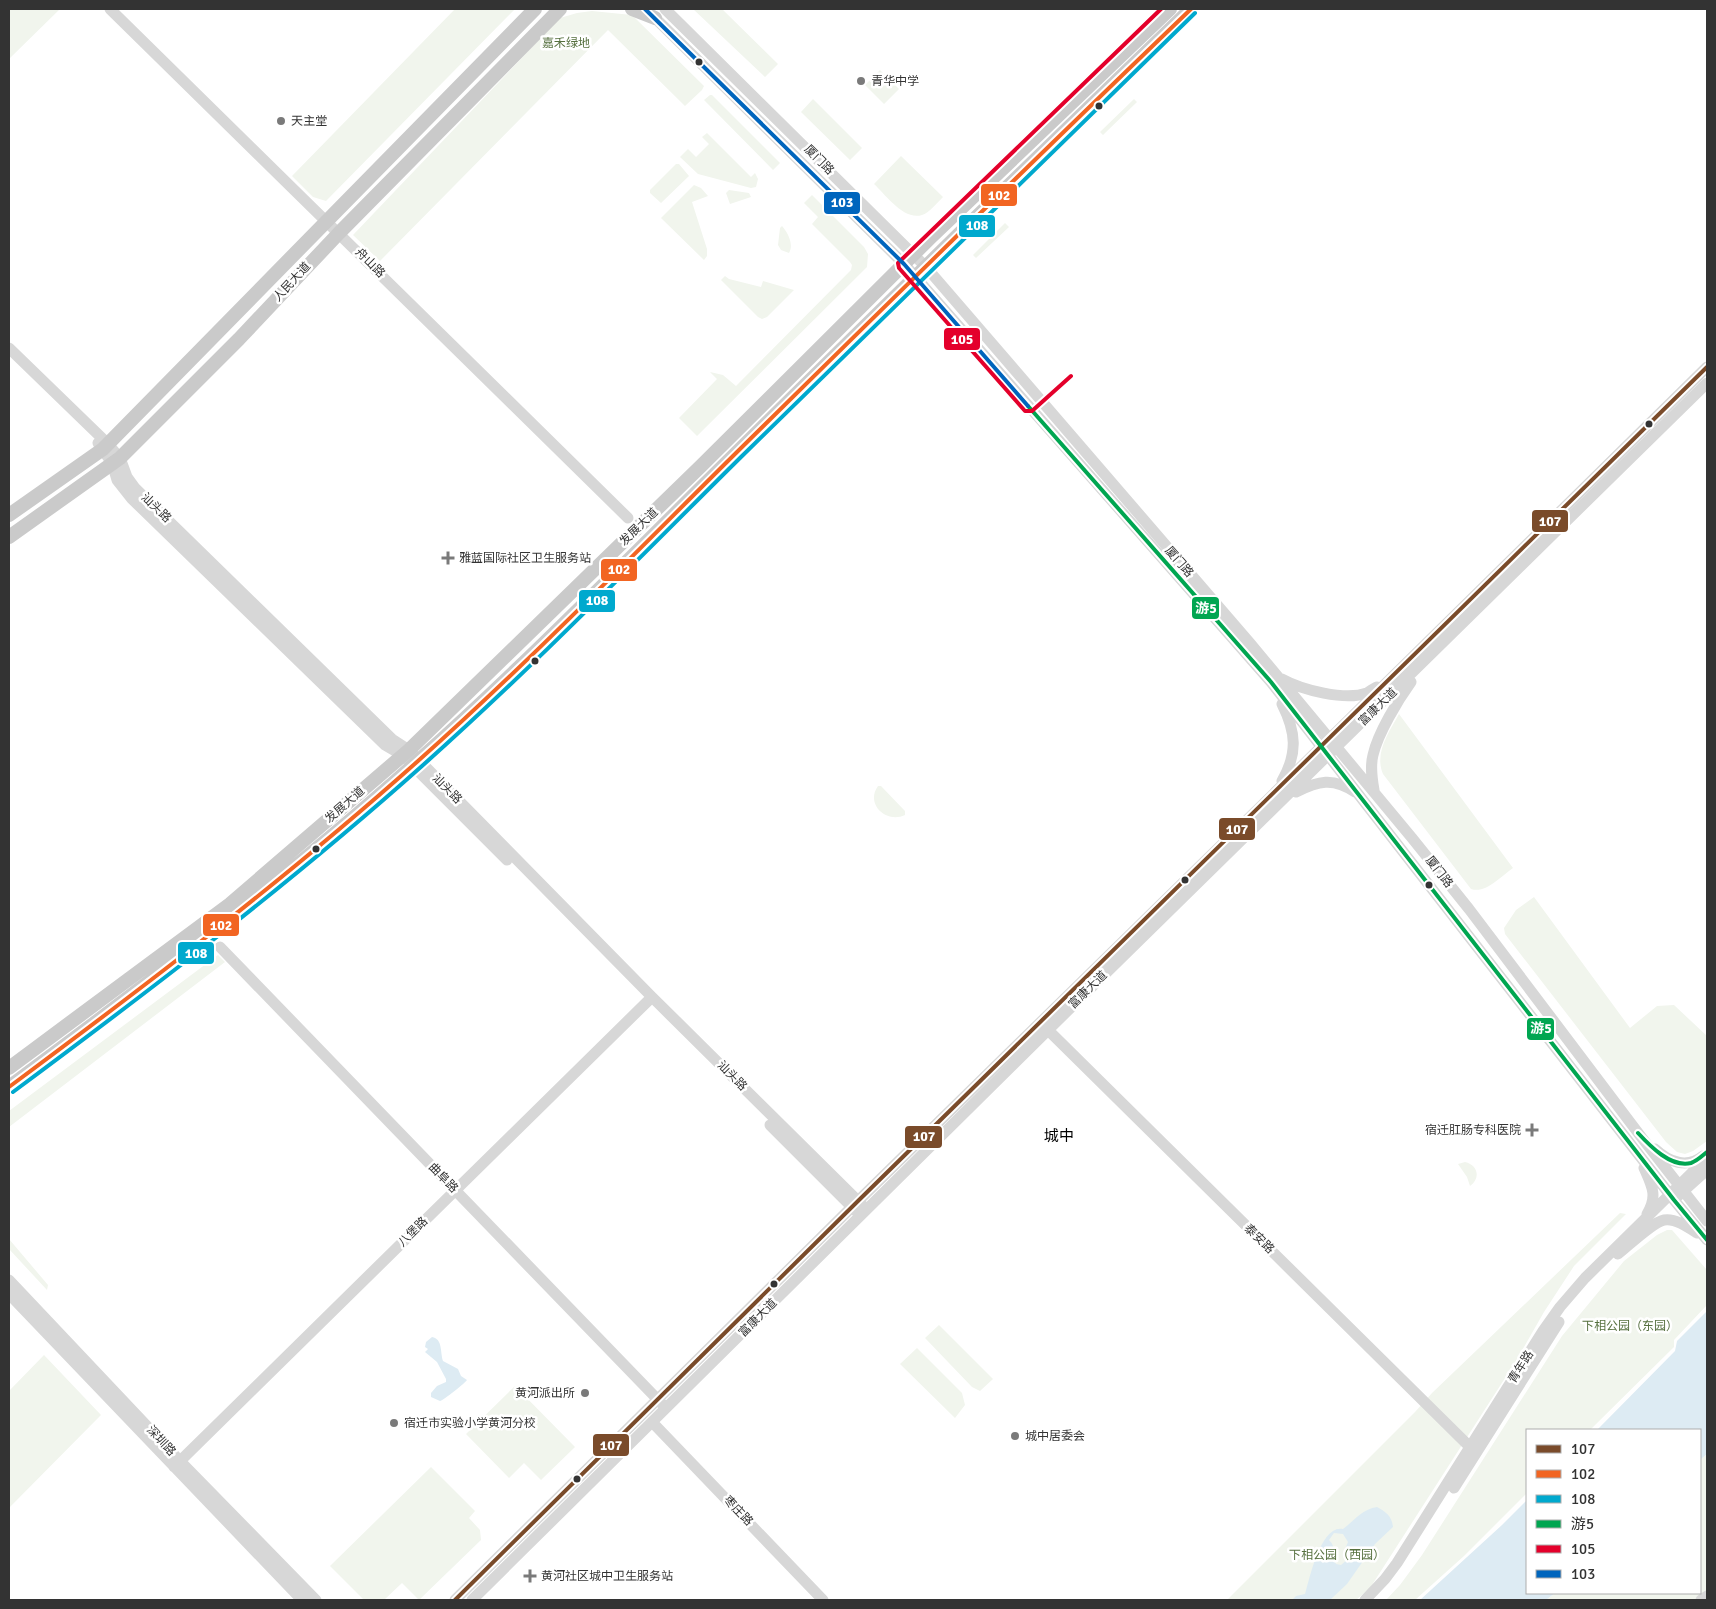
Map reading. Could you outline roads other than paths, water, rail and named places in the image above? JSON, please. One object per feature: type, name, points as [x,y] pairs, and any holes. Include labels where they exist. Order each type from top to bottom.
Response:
[{"type":"main road","name":"人民大道","points":[[9,515],[106,446],[535,9]]},
{"type":"main road","name":"人民大道","points":[[9,538],[116,460],[239,339],[339,233],[555,13],[566,9]]},
{"type":"main road","points":[[632,9],[650,14]]},
{"type":"main road","name":"发展大道","points":[[9,1068],[230,904],[406,752],[701,466],[909,259],[1170,9]]},
{"type":"main road","name":"发展大道","points":[[9,1088],[235,916],[416,763],[540,646],[915,277],[1192,9]]},
{"type":"street","name":"舟山路","points":[[110,9],[628,518]]},
{"type":"street","name":"厦门路","points":[[666,9],[909,259],[915,277],[1274,679],[1329,747],[1362,797],[1638,1142],[1707,1221]]},
{"type":"street","name":"厦门路","points":[[650,14],[909,259],[926,267],[1250,643],[1274,679]]},
{"type":"street","name":"汕头路","points":[[9,348],[106,446],[116,460],[117,480],[132,499],[385,745],[406,752],[864,1213]]},
{"type":"street","name":"汕头路","points":[[9,357],[106,446]]},
{"type":"street","name":"富康大道","points":[[1423,655],[1707,367]]},
{"type":"street","name":"富康大道","points":[[472,1600],[1048,1030],[1329,747],[1707,384]]},
{"type":"street","points":[[1274,679],[1322,693],[1366,693],[1423,655]]},
{"type":"street","points":[[1374,792],[1373,754],[1379,738],[1423,655]]},
{"type":"street","points":[[1274,679],[1290,721],[1294,745],[1291,763],[1277,799]]},
{"type":"street","name":"厦门路","points":[[1329,747],[1374,792],[1473,915],[1638,1142],[1672,1197],[1707,1240]]},
{"type":"street","points":[[1277,799],[1321,782],[1345,785],[1362,797]]},
{"type":"street","name":"富康大道","points":[[455,1600],[855,1204],[1277,799]]},
{"type":"street","name":"曲阜路","points":[[220,947],[666,1409]]},
{"type":"street","name":"八堡路","points":[[177,1464],[650,999]]},
{"type":"street","name":"泰安路","points":[[1048,1030],[1471,1448]]},
{"type":"street","points":[[1638,1142],[1683,1164],[1690,1163],[1707,1152]]},
{"type":"street","points":[[1616,1251],[1640,1222],[1653,1202],[1654,1193],[1638,1142]]},
{"type":"street","name":"青年路","points":[[1681,1189],[1707,1158]]},
{"type":"street","name":"青年路","points":[[1365,1600],[1390,1572],[1560,1307],[1585,1278],[1681,1189],[1707,1170]]},
{"type":"street","points":[[1616,1251],[1664,1220],[1681,1223],[1707,1240]]},
{"type":"street","name":"青年路","points":[[1373,1600],[1393,1578],[1426,1531],[1477,1454],[1565,1313],[1616,1251]]},
{"type":"street","name":"深圳路","points":[[9,1280],[302,1600]]},
{"type":"street","name":"深圳路","points":[[9,1294],[177,1464],[316,1600]]},
{"type":"street","name":"枣庄路","points":[[653,1422],[823,1600]]},
{"type":"street","points":[[1702,1600],[1707,1596]]},
{"type":"place","name":"青华中学","points":[[861,81]]},
{"type":"place","name":"天主堂","points":[[281,121]]},
{"type":"place","name":"雅蓝国际社区卫生服务站","points":[[448,558]]},
{"type":"place","name":"宿迁肛肠专科医院","points":[[1532,1130]]},
{"type":"place","name":"黄河派出所","points":[[585,1393]]},
{"type":"place","name":"宿迁市实验小学黄河分校","points":[[394,1423]]},
{"type":"place","name":"城中居委会","points":[[1015,1436]]},
{"type":"place","name":"黄河社区城中卫生服务站","points":[[530,1576]]},
{"type":"district","name":"城中","points":[[1059,1136]]},
{"type":"park label","name":"嘉禾绿地","points":[[566,43]]},
{"type":"park label","name":"下相公园（东园）","points":[[1630,1326]]},
{"type":"park label","name":"下相公园（西园）","points":[[1337,1555]]}]
